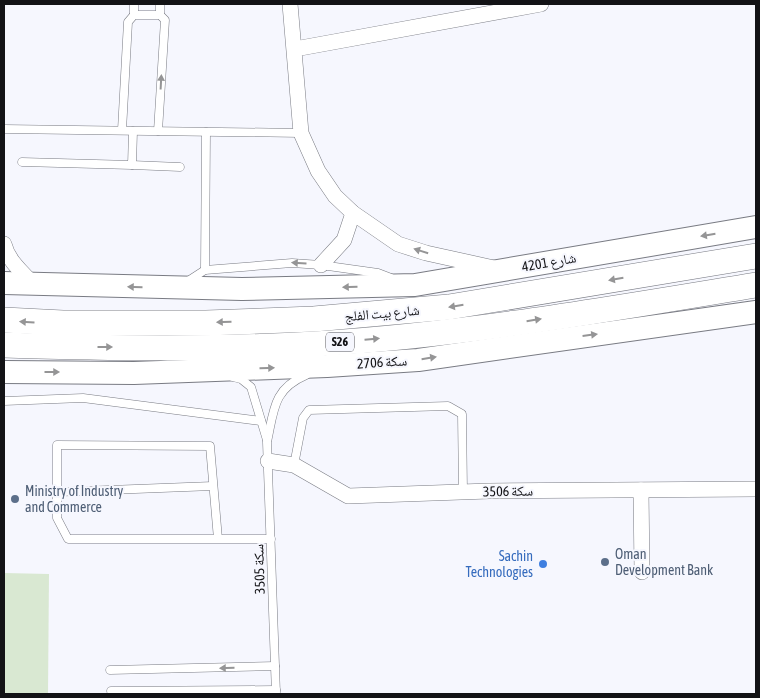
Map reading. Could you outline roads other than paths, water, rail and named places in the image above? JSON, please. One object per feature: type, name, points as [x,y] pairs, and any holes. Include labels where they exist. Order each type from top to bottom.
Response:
[{"type":"main road","name":"شارع بيت الفلج","points":[[4,320],[63,323],[206,323],[314,319],[449,307],[756,256]]},
{"type":"main road","name":"شارع بيت الفلج","points":[[4,345],[202,347],[315,344],[455,331],[756,285]]},
{"type":"street","name":"شارع 4201","points":[[290,4],[295,49],[300,133],[318,171],[335,196],[353,213],[398,244],[426,253],[458,258],[503,270],[756,227]]},
{"type":"street","points":[[295,49],[532,4]]},
{"type":"street","points":[[322,265],[344,240],[353,213]]},
{"type":"street","points":[[4,244],[6,252],[14,264],[34,286]]},
{"type":"street","points":[[4,284],[242,290],[415,285],[503,270]]},
{"type":"street","name":"سكة 2706","points":[[4,372],[134,373],[327,366],[418,360],[756,312]]},
{"type":"street","name":"سكة 3506","points":[[268,461],[294,465],[348,496],[463,492],[756,490]]},
{"type":"street","points":[[641,490],[642,572]]},
{"type":"lane","points":[[122,130],[128,22],[134,15],[134,4]]},
{"type":"lane","points":[[160,4],[160,15]]},
{"type":"lane","points":[[134,15],[160,15],[165,20],[158,131]]},
{"type":"lane","points":[[4,129],[300,133]]},
{"type":"lane","points":[[132,165],[133,130]]},
{"type":"lane","points":[[205,270],[206,132]]},
{"type":"lane","points":[[22,162],[180,167]]},
{"type":"lane","points":[[176,288],[205,270],[292,263],[378,273],[415,285]]},
{"type":"lane","name":"سكة 3505","points":[[267,442],[274,408],[281,392],[291,381],[327,366]]},
{"type":"lane","name":"سكة 3505","points":[[211,369],[241,379],[251,387],[267,442],[276,692]]},
{"type":"lane","points":[[4,401],[83,398],[261,421]]},
{"type":"lane","points":[[294,465],[302,418],[309,410],[448,406],[462,414],[463,492]]},
{"type":"lane","points":[[218,539],[210,446],[57,445],[57,518],[68,539],[218,539],[271,539]]},
{"type":"lane","points":[[57,492],[213,486]]},
{"type":"lane","points":[[110,670],[275,666]]},
{"type":"lane","points":[[110,691],[276,692]]},
{"type":"place","name":"Ministry of Industry and Commerce","points":[[15,499]]},
{"type":"place","name":"Oman Development Bank","points":[[605,562]]},
{"type":"place","name":"Sachin Technologies","points":[[543,564]]}]
